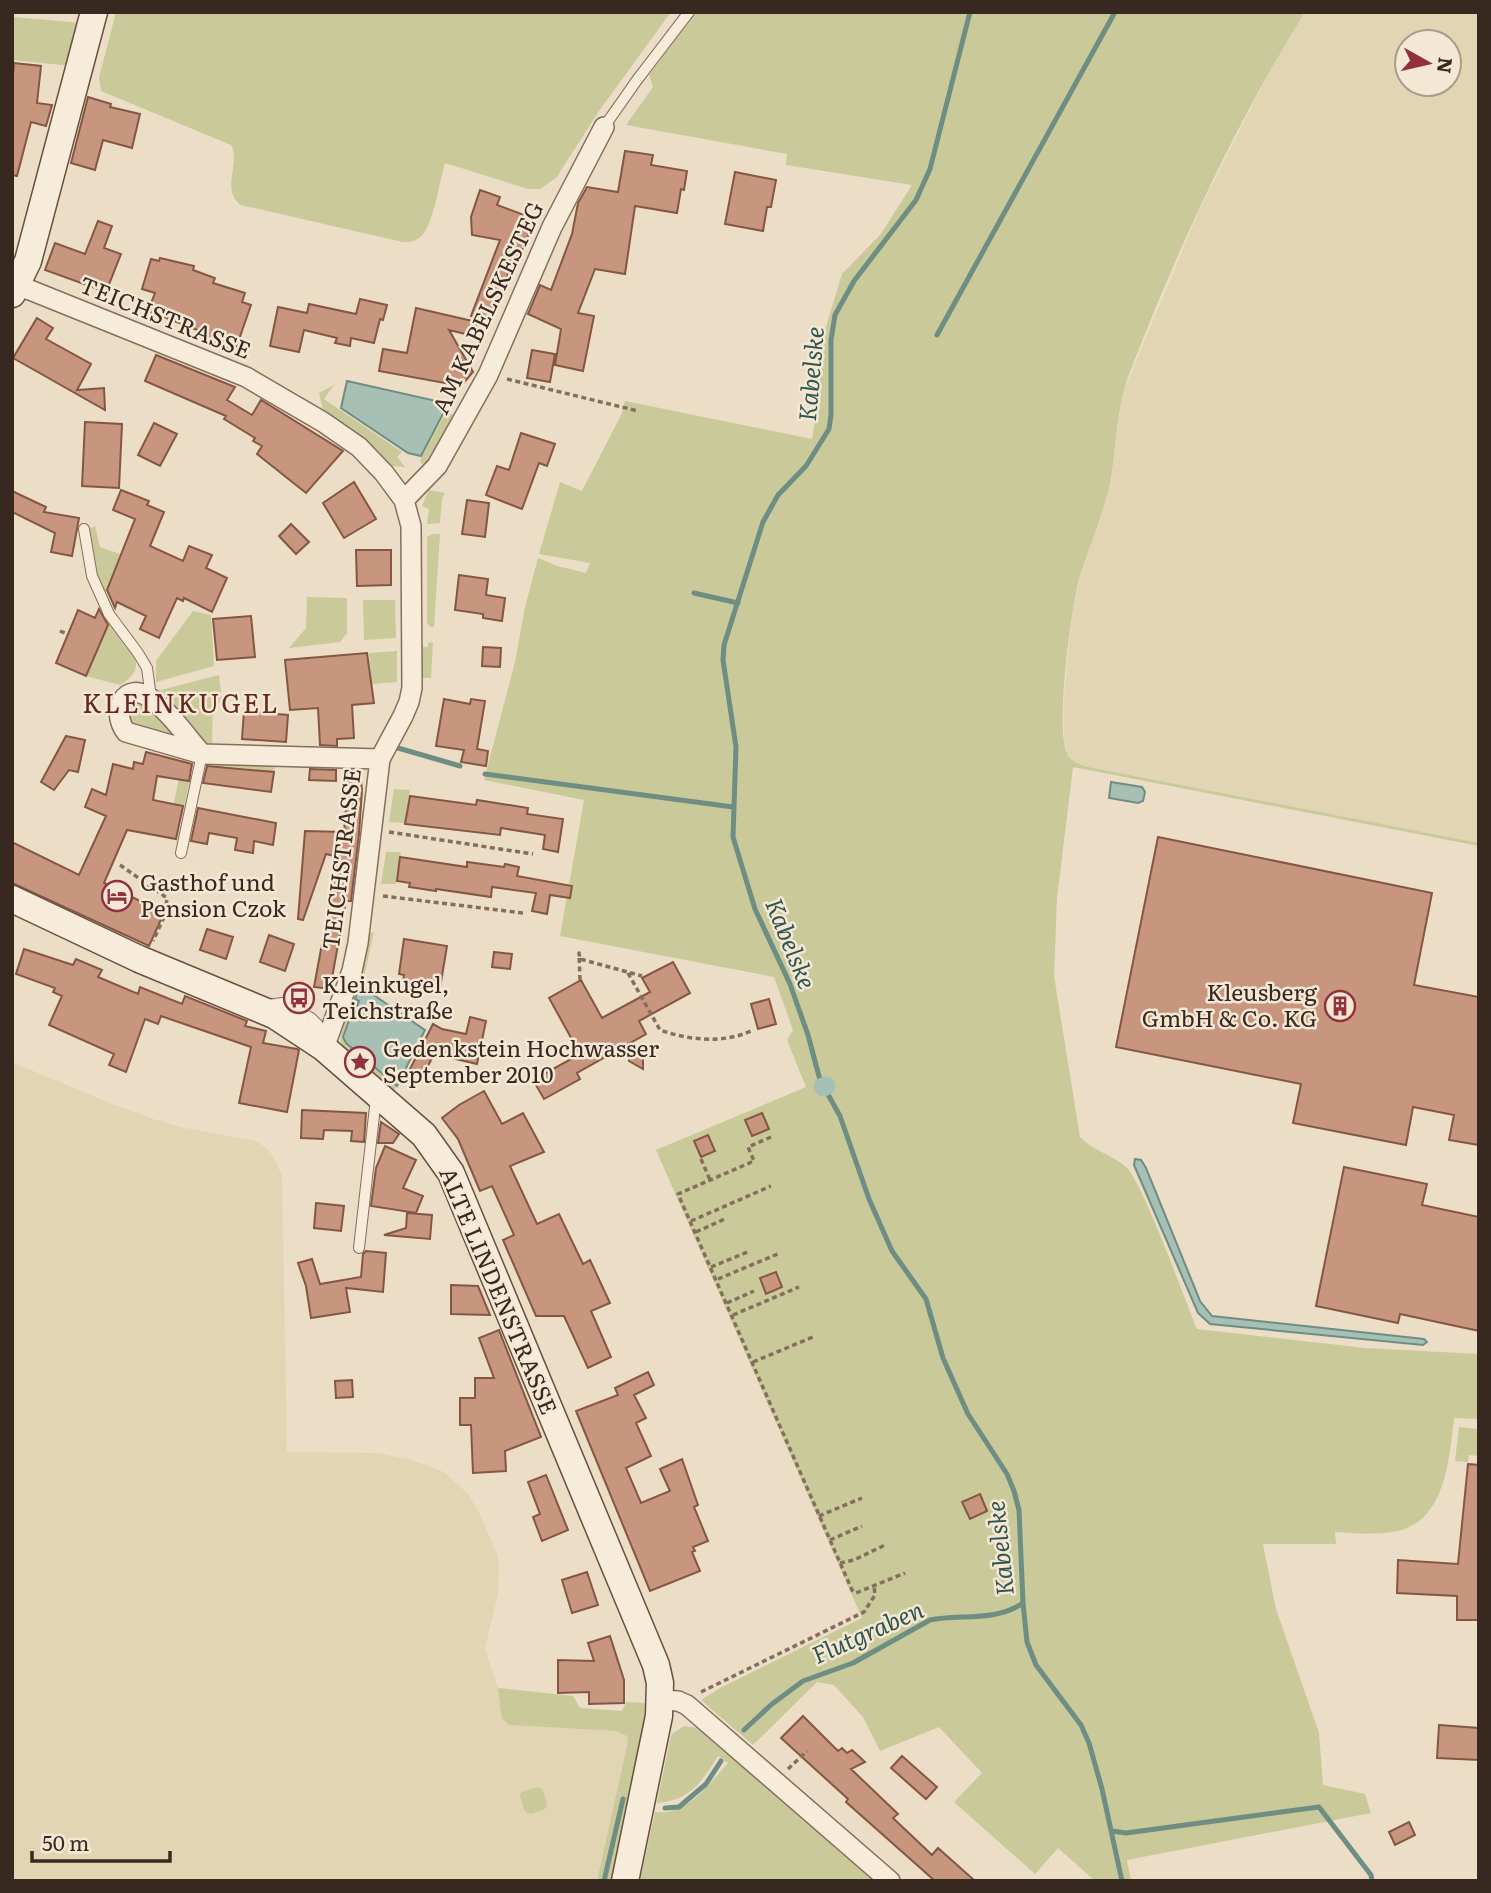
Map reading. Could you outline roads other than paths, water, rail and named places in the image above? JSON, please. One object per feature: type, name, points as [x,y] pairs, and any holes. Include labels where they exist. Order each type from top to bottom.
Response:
[{"type":"street","points":[[13,289],[28,261],[94,12]]},
{"type":"street","name":"AM KABELSKESTEG","points":[[404,500],[437,466],[488,375],[552,227],[604,127]]},
{"type":"street","name":"TEICHSTRASSE","points":[[13,289],[30,290],[102,318],[267,388],[359,447],[384,473],[404,500],[411,526],[412,688],[406,709],[380,759],[365,894],[352,971],[324,1048]]},
{"type":"street","points":[[202,754],[151,698],[134,692],[120,703],[118,719],[126,732],[202,754],[380,759]]},
{"type":"street","name":"ALTE LINDENSTRASSE","points":[[12,899],[139,959],[274,1015],[324,1048],[424,1135],[451,1173],[656,1665],[660,1700],[656,1732],[625,1881]]},
{"type":"street","points":[[660,1700],[678,1701],[687,1705],[890,1881]]},
{"type":"lane","points":[[604,127],[689,12]]},
{"type":"lane","points":[[85,528],[92,576],[109,614],[147,668],[151,698]]},
{"type":"lane","points":[[181,853],[202,754]]},
{"type":"lane","points":[[359,1248],[377,1094]]},
{"type":"waterway","name":"Kabelske","points":[[970,12],[930,169],[916,200],[854,281],[835,315],[831,340],[829,429],[806,466],[778,495],[763,522],[724,645],[723,660],[736,747],[733,837],[755,909],[790,984],[820,1080],[840,1116],[869,1199],[892,1251],[926,1299],[943,1358],[968,1414],[1007,1474],[1014,1491],[1019,1510],[1027,1642],[1036,1665],[1081,1725],[1089,1743],[1122,1881]]},
{"type":"waterway","points":[[937,335],[1115,12]]},
{"type":"waterway","points":[[694,593],[738,603]]},
{"type":"waterway","points":[[398,748],[460,766]]},
{"type":"waterway","points":[[485,774],[733,807]]},
{"type":"waterway","name":"Flutgraben","points":[[744,1730],[772,1704],[803,1681],[853,1663],[930,1620],[1001,1613],[1023,1603]]},
{"type":"waterway","name":"Flutgraben","points":[[665,1808],[679,1807],[706,1784],[721,1761]]},
{"type":"waterway","points":[[604,1881],[623,1799]]},
{"type":"waterway","points":[[1112,1831],[1126,1833],[1319,1807],[1371,1875],[1372,1881]]},
{"type":"place","name":"Gasthof und Pension Czok","points":[[117,896]]},
{"type":"place","name":"Kleinkugel, Teichstraße","points":[[299,998]]},
{"type":"place","name":"Kleusberg GmbH & Co. KG","points":[[1340,1006]]},
{"type":"place","name":"Gedenkstein Hochwasser September 2010","points":[[360,1062]]},
{"type":"district","name":"KLEINKUGEL","points":[[181,704]]}]
